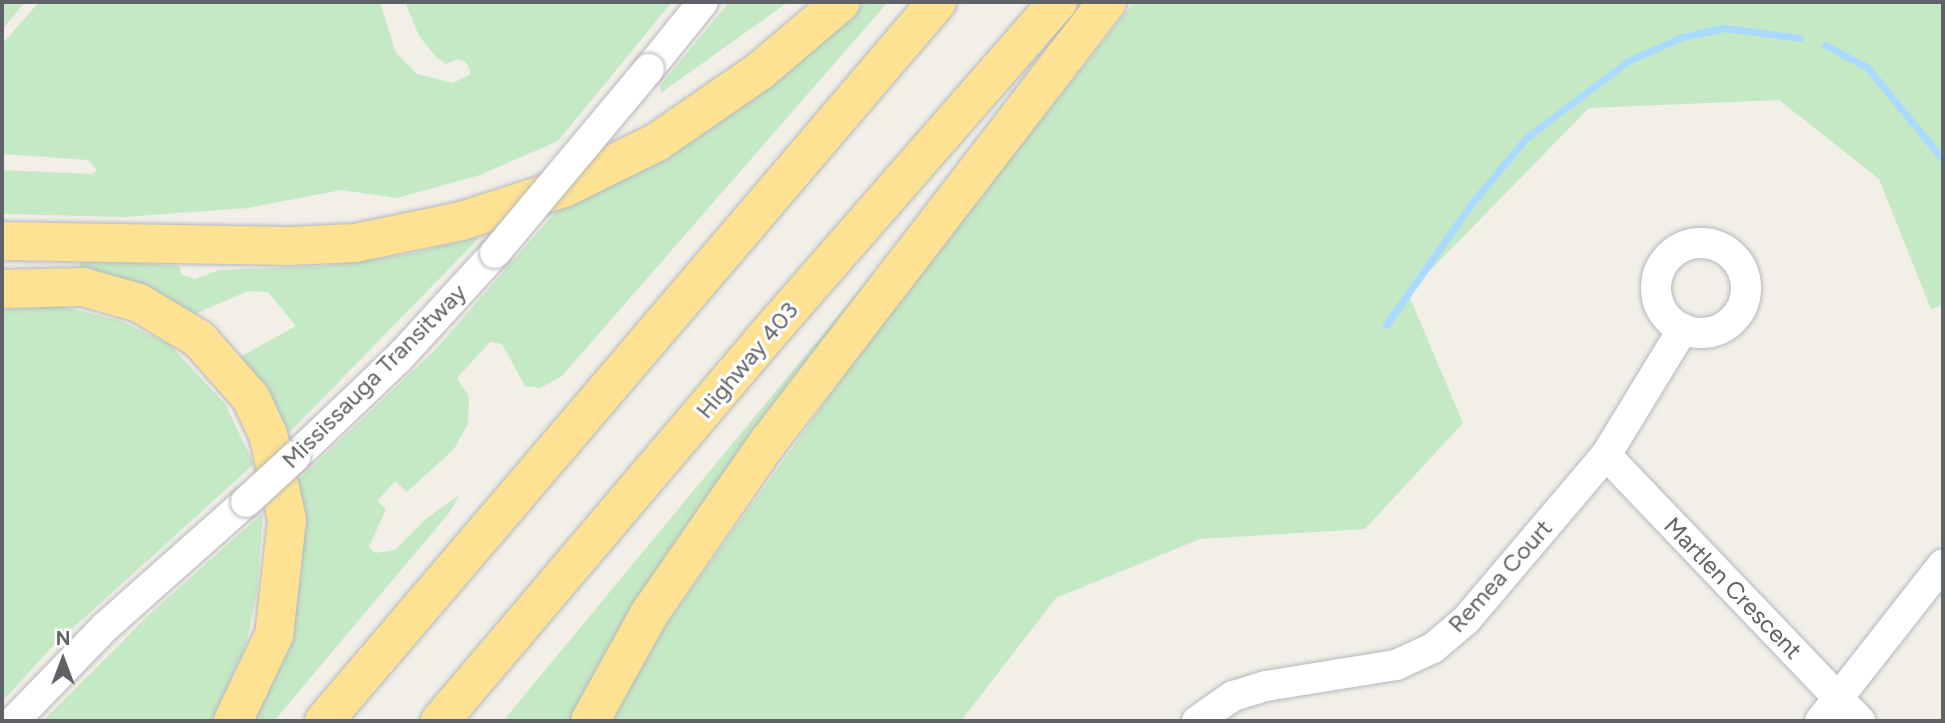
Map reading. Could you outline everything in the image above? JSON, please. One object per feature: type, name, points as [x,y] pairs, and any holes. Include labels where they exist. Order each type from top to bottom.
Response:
[{"type":"highway","points":[[2,241],[303,245],[355,243],[461,222],[564,188],[657,142],[760,71],[841,2]]},
{"type":"highway","points":[[324,721],[937,2]]},
{"type":"highway","name":"Highway 403","points":[[440,721],[762,341],[1058,2]]},
{"type":"highway","points":[[590,721],[649,614],[769,441],[1107,2]]},
{"type":"highway","points":[[2,289],[83,287],[139,303],[199,340],[251,398],[268,434],[287,520],[274,635],[233,721]]},
{"type":"street","name":"Mississauga Transitway","points":[[15,721],[97,636],[295,457],[397,360],[495,253],[703,2]]},
{"type":"street","name":"Remea Court","points":[[1197,721],[1244,692],[1396,665],[1433,648],[1466,620],[1606,456],[1683,330]]},
{"type":"street","name":"Martlen Crescent","points":[[1606,456],[1829,710],[1860,721]]},
{"type":"street","points":[[1829,710],[1943,564]]},
{"type":"green space","points":[[2,2],[25,2],[2,30]]},
{"type":"green space","points":[[39,2],[380,2],[396,53],[417,74],[453,83],[471,74],[467,63],[458,59],[446,64],[437,58],[419,36],[405,2],[672,2],[558,141],[480,175],[397,198],[341,190],[248,208],[124,217],[2,214],[2,170],[92,174],[97,170],[88,160],[2,154],[2,44]]},
{"type":"green space","points":[[729,2],[788,2],[661,93],[660,86]]},
{"type":"green space","points":[[865,2],[888,2],[562,376],[540,388],[525,386],[502,344],[490,342],[457,378],[469,397],[468,424],[454,449],[407,492],[395,481],[377,501],[386,509],[369,547],[375,553],[395,550],[426,519],[460,494],[449,513],[274,721],[249,721],[289,629],[302,570],[302,515],[296,482],[436,349],[560,207],[629,177],[695,139],[749,102]]},
{"type":"green space","points":[[1134,2],[1943,2],[1943,305],[1931,309],[1879,179],[1779,100],[1589,108],[1408,293],[1463,423],[1365,529],[1200,539],[1056,598],[961,721],[609,721],[649,648],[897,302]]},
{"type":"green space","points":[[480,237],[284,438],[238,358],[296,326],[268,292],[248,291],[190,316],[79,272],[81,262],[137,263],[179,266],[182,275],[195,279],[219,270],[323,266],[403,255]]},
{"type":"green space","points":[[871,276],[876,280],[574,721],[503,721]]},
{"type":"green space","points":[[34,306],[64,307],[121,321],[169,344],[225,404],[254,464],[51,648],[2,702],[2,311]]},
{"type":"green space","points":[[263,513],[257,592],[246,645],[212,721],[43,721],[152,612]]},
{"type":"waterway","points":[[1386,325],[1471,204],[1526,138],[1628,61],[1682,37],[1724,28],[1800,38]]},
{"type":"waterway","points":[[1825,45],[1867,67],[1943,160]]}]
